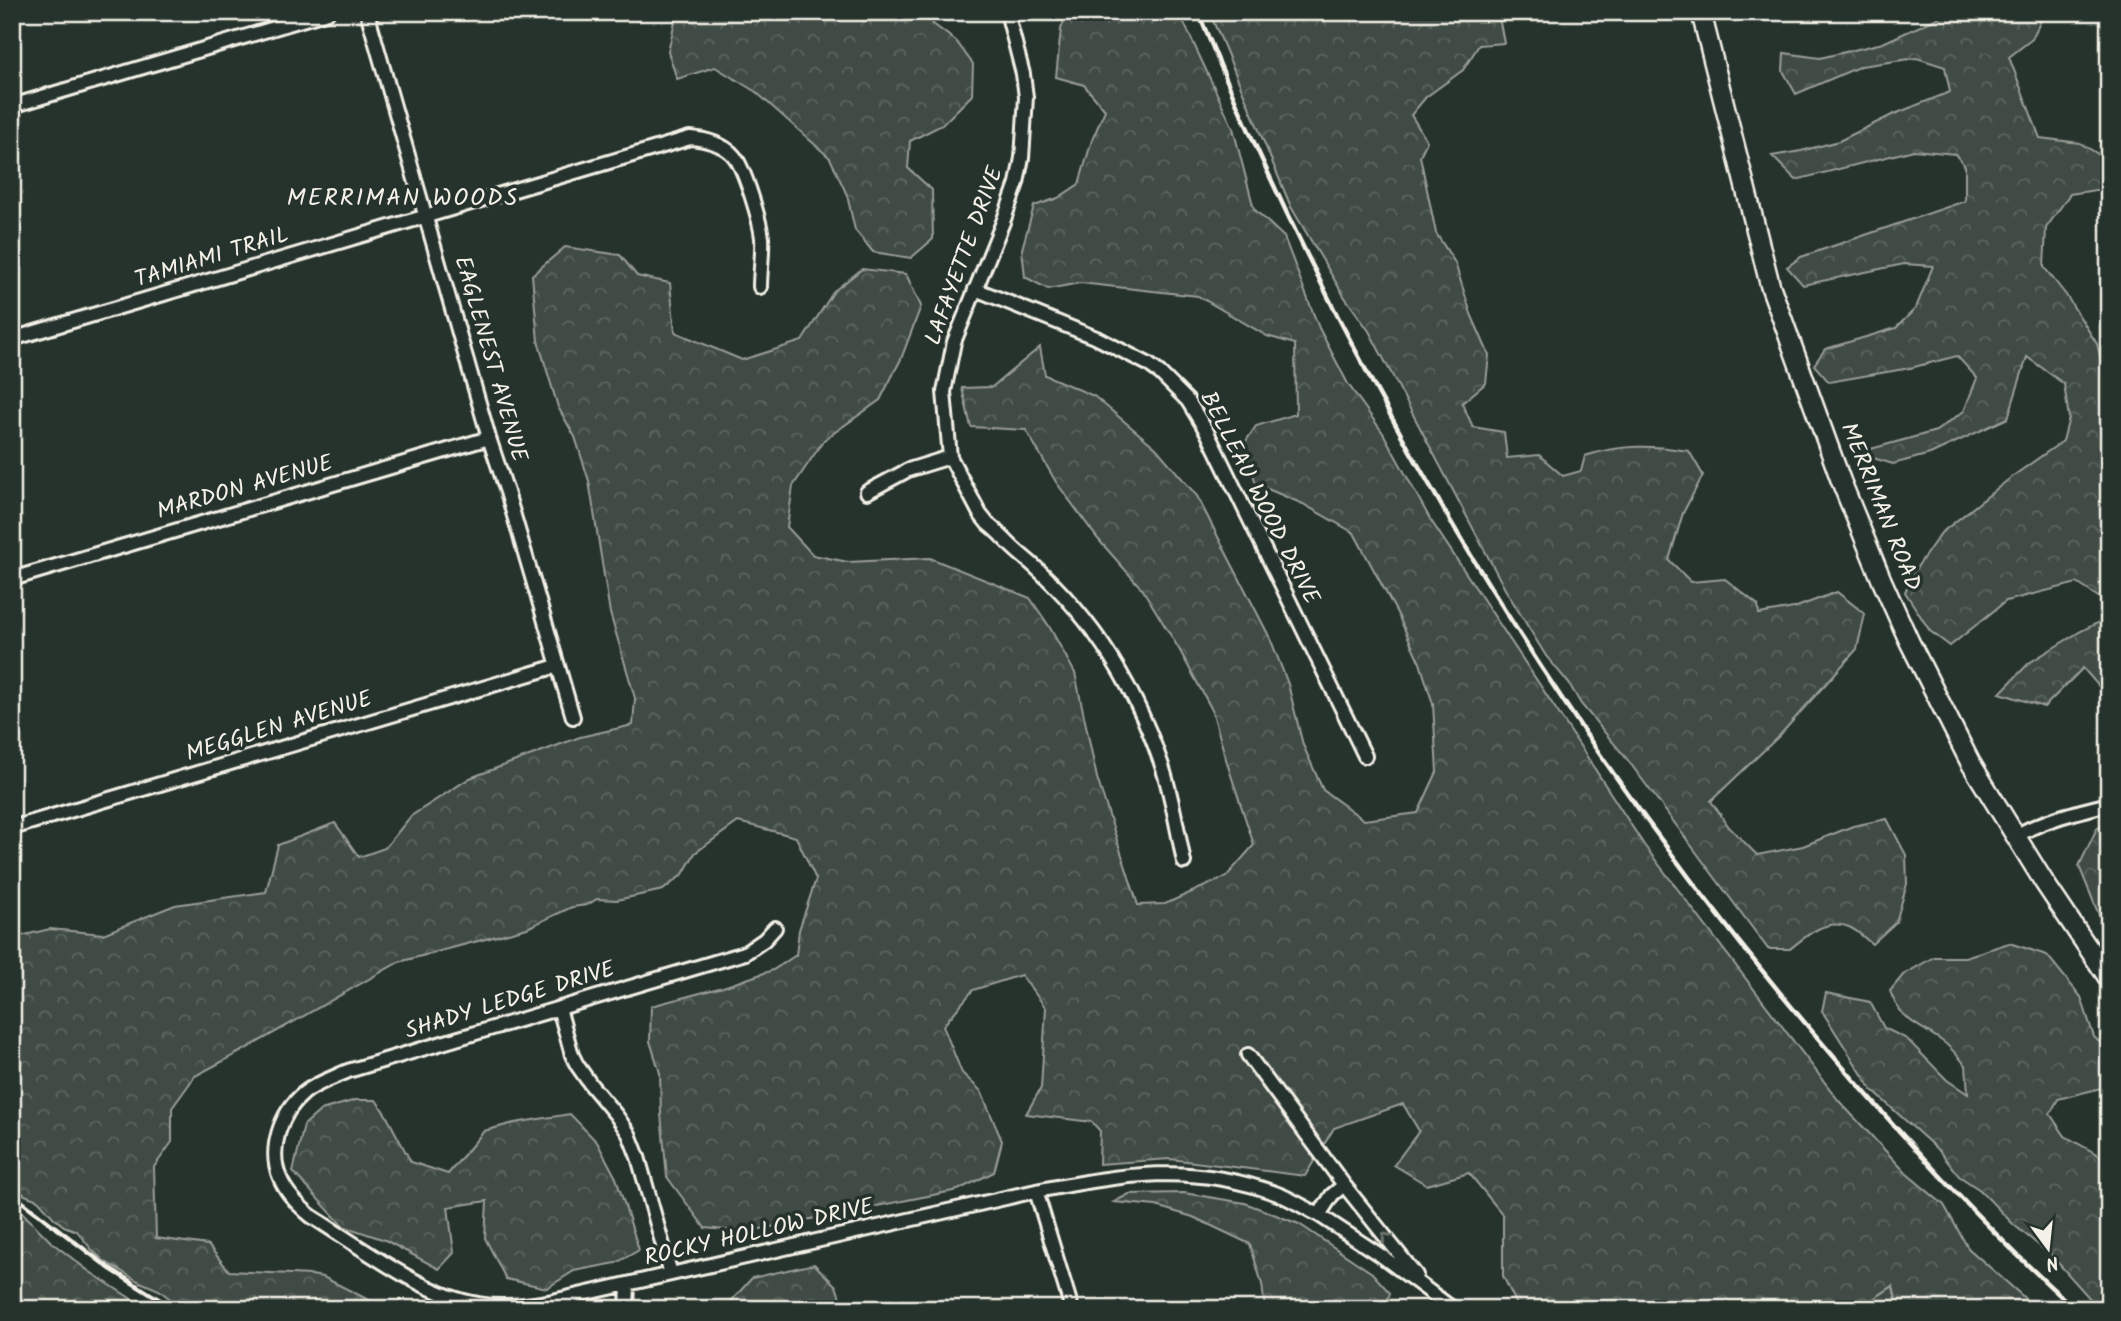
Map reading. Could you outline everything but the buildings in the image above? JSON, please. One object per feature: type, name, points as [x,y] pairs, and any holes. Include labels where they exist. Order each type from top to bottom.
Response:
[{"type":"main road","name":"MERRIMAN ROAD","points":[[1701,12],[1767,277],[1841,481],[1909,641],[1967,757],[2109,979]]},
{"type":"street","points":[[12,106],[328,12]]},
{"type":"street","name":"EAGLENEST AVENUE","points":[[367,12],[489,438],[573,717]]},
{"type":"street","name":"LAFAYETTE DRIVE","points":[[1007,12],[1019,52],[1026,97],[1022,158],[1017,183],[1003,222],[954,342],[944,404],[950,457],[980,514],[1067,598],[1106,648],[1125,679],[1146,721],[1162,765],[1184,862]]},
{"type":"street","name":"TAMIAMI TRAIL","points":[[12,339],[690,138],[721,146],[734,155],[742,170],[762,236],[760,287]]},
{"type":"street","name":"BELLEAU WOOD DRIVE","points":[[975,289],[1126,351],[1160,373],[1188,401],[1207,432],[1365,756]]},
{"type":"street","name":"MARDON AVENUE","points":[[12,579],[489,438]]},
{"type":"street","points":[[867,492],[908,470],[950,457]]},
{"type":"street","name":"MEGGLEN AVENUE","points":[[12,828],[557,666]]},
{"type":"street","points":[[2016,836],[2049,820],[2109,804]]},
{"type":"street","name":"SHADY LEDGE DRIVE","points":[[277,1138],[283,1120],[295,1104],[304,1093],[320,1083],[348,1072],[745,953],[764,940],[775,928]]},
{"type":"street","points":[[559,1008],[572,1055],[591,1085],[617,1115],[629,1134],[671,1274]]},
{"type":"street","points":[[1248,1055],[1344,1185],[1427,1289],[1453,1309]]},
{"type":"street","name":"ROCKY HOLLOW DRIVE","points":[[277,1138],[279,1177],[301,1208],[379,1259],[438,1292],[477,1304],[525,1306],[1036,1191],[1115,1176],[1153,1174],[1196,1175],[1238,1182],[1278,1194],[1319,1215],[1427,1289]]},
{"type":"street","points":[[1319,1215],[1332,1195],[1344,1185]]},
{"type":"street","points":[[1036,1191],[1072,1309]]},
{"type":"street","points":[[627,1309],[628,1284]]},
{"type":"green space","points":[[677,12],[931,12],[933,24],[956,41],[973,64],[972,95],[942,125],[910,141],[908,168],[932,190],[933,239],[911,258],[873,252],[855,230],[847,195],[830,158],[756,92],[715,67],[677,79],[668,52]]},
{"type":"green space","points":[[1068,12],[1179,12],[1233,128],[1254,209],[1284,237],[1319,328],[1348,384],[1383,433],[1430,519],[1644,845],[1839,1101],[1907,1174],[1944,1205],[1968,1248],[2037,1309],[1898,1309],[1893,1286],[1858,1309],[1519,1309],[1503,1276],[1503,1215],[1469,1173],[1427,1185],[1394,1165],[1419,1131],[1403,1104],[1334,1128],[1305,1176],[1170,1159],[1099,1164],[1100,1131],[1092,1122],[1026,1114],[1041,1088],[1046,1008],[1021,975],[973,990],[943,1026],[962,1073],[981,1091],[1002,1141],[994,1172],[958,1190],[745,1232],[705,1228],[667,1177],[660,1073],[650,1041],[651,1006],[723,987],[773,970],[796,955],[799,930],[816,879],[796,837],[738,822],[695,853],[683,874],[663,890],[617,900],[597,899],[587,905],[572,907],[527,928],[399,962],[195,1076],[172,1108],[172,1142],[154,1167],[156,1238],[208,1245],[229,1271],[323,1277],[375,1303],[378,1309],[183,1309],[159,1290],[104,1261],[77,1231],[64,1226],[38,1200],[25,1195],[12,1185],[12,938],[50,929],[103,934],[175,905],[266,892],[278,845],[335,823],[359,857],[385,848],[411,816],[470,778],[580,737],[633,725],[635,698],[610,613],[589,481],[575,437],[558,407],[538,341],[532,275],[565,247],[620,255],[637,276],[670,283],[675,332],[742,360],[802,341],[834,291],[862,269],[906,274],[921,306],[901,359],[880,400],[824,440],[793,486],[787,527],[813,555],[848,562],[930,558],[1030,598],[1075,673],[1097,778],[1138,905],[1165,904],[1226,877],[1254,845],[1212,710],[1143,590],[1098,539],[1056,482],[1026,430],[971,427],[962,388],[992,387],[1040,347],[1045,375],[1094,396],[1156,448],[1197,496],[1270,638],[1288,684],[1303,745],[1323,790],[1364,820],[1418,813],[1437,772],[1433,704],[1420,663],[1398,615],[1354,533],[1303,504],[1256,484],[1244,444],[1256,426],[1296,414],[1295,344],[1267,336],[1198,296],[1080,283],[1048,289],[1025,277],[1022,249],[1034,206],[1058,198],[1079,184],[1092,140],[1105,110],[1084,85],[1056,77],[1061,29]]},
{"type":"green space","points":[[1209,12],[1498,12],[1504,43],[1479,45],[1463,70],[1426,97],[1411,115],[1427,141],[1420,156],[1436,233],[1455,263],[1471,314],[1489,355],[1486,383],[1462,403],[1473,427],[1504,432],[1507,458],[1539,455],[1563,476],[1581,471],[1585,456],[1611,449],[1650,447],[1689,451],[1703,475],[1683,513],[1669,560],[1691,582],[1725,579],[1758,605],[1759,614],[1794,608],[1837,592],[1865,614],[1857,649],[1780,735],[1711,801],[1729,827],[1757,855],[1803,846],[1853,826],[1887,819],[1906,855],[1907,884],[1896,922],[1872,944],[1852,928],[1832,925],[1817,929],[1790,949],[1768,949],[1627,759],[1581,704],[1568,682],[1546,656],[1505,589],[1369,331],[1344,296],[1291,207]]},
{"type":"green space","points":[[1937,12],[2045,12],[2032,39],[2009,57],[2040,138],[2080,143],[2101,156],[2109,188],[2070,194],[2046,228],[2044,267],[2066,295],[2097,344],[2109,389],[2109,604],[2077,583],[2006,601],[1950,646],[1930,631],[1905,592],[1915,570],[1941,533],[2013,476],[2063,441],[2069,418],[2064,384],[2027,357],[2008,418],[1930,454],[1893,464],[1856,453],[1936,431],[1964,411],[1977,378],[1957,356],[1910,368],[1829,382],[1814,365],[1825,349],[1896,328],[1916,308],[1933,266],[1904,264],[1803,285],[1787,267],[1801,257],[1965,201],[1965,166],[1955,154],[1914,150],[1796,180],[1772,156],[1839,141],[1892,115],[1950,92],[1945,67],[1917,58],[1861,66],[1796,94],[1783,71],[1784,53],[1820,58],[1883,43],[1940,17]]},
{"type":"green space","points":[[2109,617],[2109,698],[2083,668],[2044,707],[2000,693],[2029,663]]},
{"type":"green space","points":[[2109,824],[2109,931],[2101,920],[2079,866],[2097,828]]},
{"type":"green space","points":[[2009,943],[2047,955],[2081,997],[2094,1037],[2109,1051],[2109,1086],[2058,1099],[2050,1114],[2065,1136],[2109,1161],[2109,1307],[2092,1301],[2051,1255],[2014,1225],[1980,1190],[1959,1176],[1939,1151],[1872,1090],[1822,1011],[1826,993],[1870,1002],[1884,1028],[1907,1039],[1947,1080],[1968,1094],[1966,1065],[1945,1043],[1905,1016],[1890,991],[1903,975],[1934,957],[1965,957]]},
{"type":"green space","points":[[356,1100],[376,1100],[411,1162],[448,1174],[484,1131],[570,1114],[597,1142],[616,1178],[639,1250],[616,1263],[574,1271],[547,1288],[506,1279],[485,1238],[487,1201],[448,1207],[454,1253],[439,1269],[385,1240],[343,1226],[293,1172],[304,1125],[321,1110]]},
{"type":"green space","points":[[1184,1193],[1245,1203],[1299,1224],[1372,1273],[1390,1293],[1385,1306],[1265,1309],[1262,1284],[1250,1244],[1193,1217],[1156,1206],[1114,1202],[1129,1194]]},
{"type":"green space","points":[[12,1202],[51,1242],[90,1272],[147,1309],[12,1309]]},
{"type":"green space","points":[[814,1264],[836,1286],[844,1309],[724,1309],[752,1278]]},
{"type":"green space","points":[[1893,1286],[1898,1309],[1858,1309]]},
{"type":"railway","points":[[1198,12],[1259,153],[1325,292],[1397,427],[1474,560],[1556,690],[1644,816],[1736,939],[1834,1057],[1950,1187],[2075,1309]]},
{"type":"railway","points":[[12,1194],[109,1268],[174,1309]]},
{"type":"district","name":"MERRIMAN WOODS","points":[[403,198]]}]
